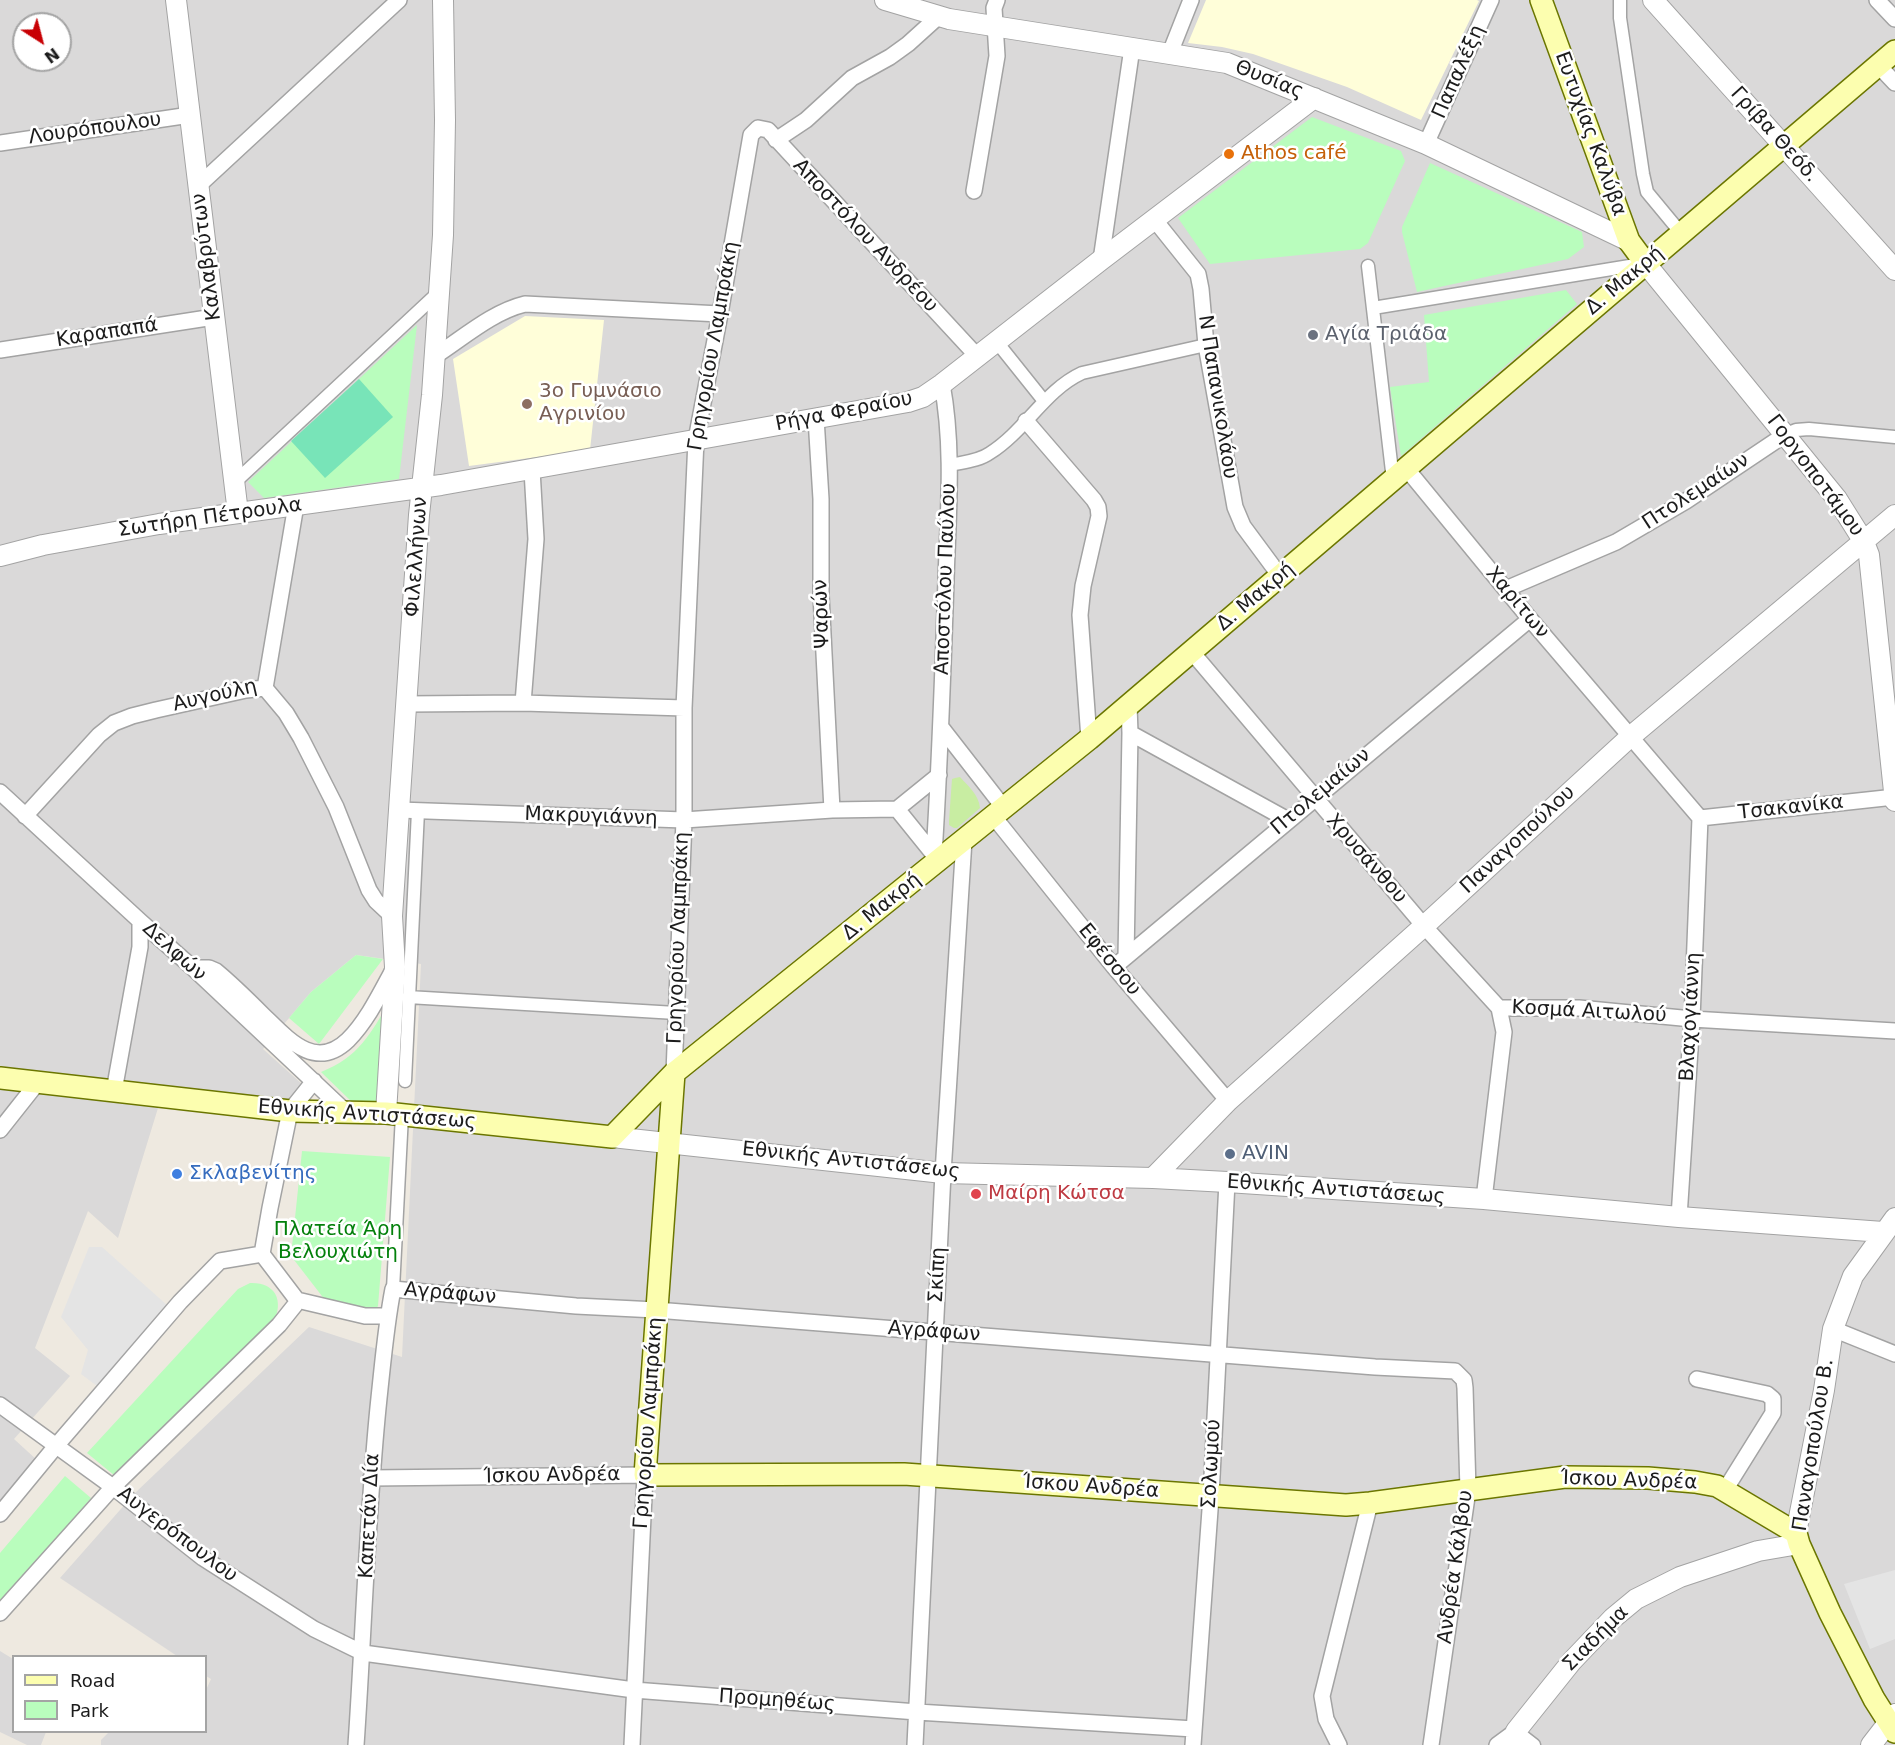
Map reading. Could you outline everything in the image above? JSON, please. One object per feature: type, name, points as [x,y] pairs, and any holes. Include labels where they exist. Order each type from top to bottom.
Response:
[{"type":"main road","name":"Ευτυχίας Καλύβα","points":[[1541,0],[1629,241],[1646,264]]},
{"type":"main road","name":"Δ. Μακρή","points":[[612,1137],[674,1073],[936,857],[964,840],[1089,739],[1895,51]]},
{"type":"main road","name":"Γρηγορίου Λαμπράκη","points":[[645,1475],[674,1073]]},
{"type":"main road","name":"Εθνικής Αντιστάσεως","points":[[0,1078],[291,1111],[394,1114],[612,1137]]},
{"type":"main road","name":"Ίσκου Ανδρέα","points":[[645,1475],[874,1474],[928,1476],[1346,1505],[1547,1479],[1602,1476],[1695,1482],[1725,1490],[1798,1539]]},
{"type":"main road","name":"Παναγοπούλου Β.","points":[[1798,1539],[1830,1613],[1892,1723]]},
{"type":"street","name":"Καλαβρύτων","points":[[176,0],[238,513]]},
{"type":"street","points":[[198,186],[399,0]]},
{"type":"street","name":"Φιλελλήνων","points":[[394,1114],[395,967],[392,916],[422,488],[435,356],[444,194],[443,0]]},
{"type":"street","name":"Θυσίας","points":[[885,0],[939,16],[1227,63],[1426,144],[1629,241]]},
{"type":"street","points":[[974,191],[997,56],[994,5],[997,0]]},
{"type":"street","points":[[1170,53],[1191,0]]},
{"type":"street","name":"Παπαλέξη","points":[[1426,144],[1491,0]]},
{"type":"street","points":[[1620,0],[1624,50],[1647,192],[1682,233]]},
{"type":"street","name":"Γρίβα Θεόδ.","points":[[1653,0],[1895,270]]},
{"type":"street","points":[[1877,0],[1895,19]]},
{"type":"street","points":[[776,140],[806,120],[852,78],[908,44],[939,16]]},
{"type":"street","points":[[1101,260],[1132,48]]},
{"type":"street","points":[[1878,65],[1895,83]]},
{"type":"street","name":"Ρήγα Φεραίου","points":[[422,488],[908,402],[923,397],[1314,98]]},
{"type":"street","name":"Λουρόπουλου","points":[[0,143],[190,115]]},
{"type":"street","name":"Αποστόλου Ανδρέου","points":[[751,135],[758,128],[768,130],[977,356]]},
{"type":"street","name":"Γρηγορίου Λαμπράκη","points":[[674,1073],[684,820],[684,708],[696,440],[751,135]]},
{"type":"street","name":"Ν Παπανικολάου","points":[[1154,219],[1198,274],[1206,345],[1235,507],[1243,526],[1280,576]]},
{"type":"street","points":[[1373,308],[1646,264]]},
{"type":"street","name":"Γοργοποτάμου","points":[[1646,264],[1786,434],[1845,510],[1864,542],[1869,555],[1888,659],[1895,801]]},
{"type":"street","points":[[1368,266],[1399,474]]},
{"type":"street","points":[[235,482],[438,293]]},
{"type":"street","points":[[435,356],[495,316],[525,304],[720,314]]},
{"type":"street","name":"Καραπαπά","points":[[0,350],[214,317]]},
{"type":"street","points":[[996,341],[1044,401]]},
{"type":"street","points":[[950,465],[980,459],[991,453],[1072,377],[1206,345]]},
{"type":"street","name":"Αποστόλου Παύλου","points":[[936,857],[950,465],[946,406],[942,384]]},
{"type":"street","name":"Ψαρών","points":[[816,418],[821,499],[821,595],[832,810]]},
{"type":"street","points":[[1026,422],[1098,507],[1097,526],[1083,586],[1080,615],[1089,739]]},
{"type":"street","points":[[1786,434],[1809,429],[1895,437]]},
{"type":"street","name":"Πτολεμαίων","points":[[1506,589],[1616,542],[1686,501],[1786,434]]},
{"type":"street","points":[[523,703],[536,539],[532,470]]},
{"type":"street","name":"Χαρίτων","points":[[1399,474],[1506,589],[1696,813]]},
{"type":"street","name":"Σωτήρη Πέτρουλα","points":[[0,556],[68,540],[159,524],[422,488]]},
{"type":"street","name":"Αυγούλη","points":[[25,816],[99,735],[114,723],[156,710],[265,688],[296,505]]},
{"type":"street","name":"Παναγοπούλου","points":[[1154,1178],[1228,1101],[1424,926],[1630,737],[1895,515]]},
{"type":"street","name":"Πτολεμαίων","points":[[1120,962],[1530,619]]},
{"type":"street","name":"Χρυσάνθου","points":[[1191,651],[1424,926],[1499,1008]]},
{"type":"street","points":[[265,688],[286,712],[301,738],[336,807],[369,890],[376,901],[392,916]]},
{"type":"street","points":[[407,704],[523,703],[684,708]]},
{"type":"street","points":[[1120,962],[1130,733],[1129,705]]},
{"type":"street","name":"Εφέσσου","points":[[941,728],[999,812],[1228,1101]]},
{"type":"street","points":[[1130,733],[1288,820]]},
{"type":"street","points":[[936,857],[897,809],[939,775]]},
{"type":"street","name":"Δελφών","points":[[0,792],[193,968],[347,1113]]},
{"type":"street","name":"Τσακανίκα","points":[[1696,813],[1894,796]]},
{"type":"street","name":"Μακρυγιάννη","points":[[399,810],[684,820],[832,810],[897,809]]},
{"type":"street","points":[[405,1082],[418,811]]},
{"type":"street","name":"Βλαχογιάννη","points":[[1679,1217],[1692,1019],[1696,813]]},
{"type":"street","name":"Σκίπη","points":[[915,1745],[943,1173],[964,840]]},
{"type":"street","points":[[114,1091],[140,946],[140,921]]},
{"type":"street","points":[[193,968],[209,968],[216,971],[295,1045],[315,1053],[325,1053],[338,1048],[353,1034],[395,967]]},
{"type":"street","points":[[408,997],[675,1013]]},
{"type":"street","points":[[1484,1199],[1504,1032],[1499,1008]]},
{"type":"street","name":"Κοσμά Αιτωλού","points":[[1499,1008],[1579,1008],[1692,1019],[1895,1031]]},
{"type":"street","points":[[314,1081],[291,1111],[262,1254],[297,1300],[365,1316],[388,1316]]},
{"type":"street","points":[[0,1130],[38,1082]]},
{"type":"street","points":[[393,1289],[394,1114]]},
{"type":"street","name":"Εθνικής Αντιστάσεως","points":[[612,1137],[943,1173],[1227,1182],[1484,1199],[1679,1217],[1889,1225]]},
{"type":"street","name":"Σολωμού","points":[[1193,1745],[1211,1496],[1227,1182]]},
{"type":"street","name":"Παναγοπούλου Β.","points":[[1798,1539],[1833,1329],[1854,1276],[1889,1225]]},
{"type":"street","points":[[0,1514],[180,1302],[220,1262],[262,1254]]},
{"type":"street","name":"Αγράφων","points":[[393,1289],[1376,1367],[1455,1371],[1464,1380],[1465,1388]]},
{"type":"street","name":"Καπετάν Δία","points":[[356,1745],[363,1653],[371,1478],[388,1316],[393,1289]]},
{"type":"street","points":[[0,1613],[113,1487],[279,1325],[297,1300]]},
{"type":"street","points":[[1833,1329],[1895,1354]]},
{"type":"street","points":[[1697,1379],[1767,1394],[1773,1399],[1773,1413],[1725,1490]]},
{"type":"street","name":"Ανδρέα Κάλβου","points":[[1431,1745],[1468,1490],[1465,1388]]},
{"type":"street","name":"Αυγερόπουλου","points":[[0,1405],[113,1487],[203,1558],[314,1629],[363,1653]]},
{"type":"street","name":"Γρηγορίου Λαμπράκη","points":[[632,1745],[645,1475]]},
{"type":"street","name":"Ίσκου Ανδρέα","points":[[371,1478],[645,1475]]},
{"type":"street","points":[[1338,1745],[1326,1719],[1322,1696],[1370,1503]]},
{"type":"street","name":"Σιαδήμα","points":[[1497,1745],[1518,1738],[1572,1661],[1613,1618],[1636,1599],[1680,1577],[1798,1539]]},
{"type":"street","name":"Προμηθέως","points":[[363,1653],[634,1690],[916,1712],[1194,1728]]},
{"type":"street","points":[[1871,1745],[1892,1723]]},
{"type":"street","points":[[1518,1738],[1534,1745]]},
{"type":"shaded area","points":[[0,0],[1895,0],[1895,1745],[101,1745],[101,1740],[108,1733],[207,1733],[207,1688],[211,1679],[207,1677],[207,1655],[176,1655],[60,1578],[135,1493],[309,1327],[402,1357],[421,964],[356,955],[311,992],[263,1049],[302,1084],[285,1105],[162,1095],[118,1238],[88,1211],[35,1348],[70,1376],[14,1439],[38,1461],[0,1504]]},
{"type":"shaded area","points":[[1206,0],[1479,1],[1421,120],[1347,87],[1253,54],[1188,43]]},
{"type":"shaded area","name":"3ο Γυμνάσιο Αγρινίου","points":[[525,316],[604,320],[590,450],[469,466],[453,359]]},
{"type":"shaded area","points":[[89,1247],[102,1247],[177,1314],[105,1392],[81,1374],[88,1350],[61,1317]]},
{"type":"shaded area","points":[[1895,1570],[1895,1639],[1870,1649],[1844,1584]]},
{"type":"shaded area","points":[[0,1651],[12,1658],[12,1733],[46,1733],[41,1745],[27,1745],[0,1732]]},
{"type":"green space","points":[[1312,117],[1401,151],[1405,161],[1368,243],[1360,249],[1210,264],[1178,218]]},
{"type":"green space","points":[[1430,163],[1582,232],[1584,247],[1568,259],[1417,292],[1402,227]]},
{"type":"green space","points":[[1566,290],[1577,304],[1401,456],[1390,387],[1429,382],[1424,315]]},
{"type":"green space","points":[[417,325],[399,479],[264,498],[248,482]]},
{"type":"green space","points":[[359,379],[393,417],[325,478],[291,441]]},
{"type":"green space","points":[[960,777],[978,799],[980,808],[957,828],[954,828],[949,825],[952,779]]},
{"type":"green space","points":[[356,955],[383,959],[319,1044],[289,1018],[311,992]]},
{"type":"green space","points":[[390,1001],[380,1103],[354,1104],[321,1072],[354,1052],[369,1034]]},
{"type":"green space","name":"Πλατεία Άρη Βελουχιώτη","points":[[302,1151],[390,1157],[378,1306],[373,1313],[325,1300],[291,1256]]},
{"type":"green space","points":[[250,1283],[266,1286],[275,1294],[278,1306],[274,1321],[115,1476],[87,1453],[238,1289]]},
{"type":"green space","points":[[65,1476],[91,1498],[0,1604],[0,1553]]},
{"type":"place","name":"Athos café","points":[[1229,154]]},
{"type":"place","name":"Αγία Τριάδα","points":[[1313,335]]},
{"type":"place","name":"3ο Γυμνάσιο Αγρινίου","points":[[527,404]]},
{"type":"place","name":"AVIN","points":[[1230,1154]]},
{"type":"place","name":"Σκλαβενίτης","points":[[177,1174]]},
{"type":"place","name":"Μαίρη Κώτσα","points":[[976,1194]]}]
